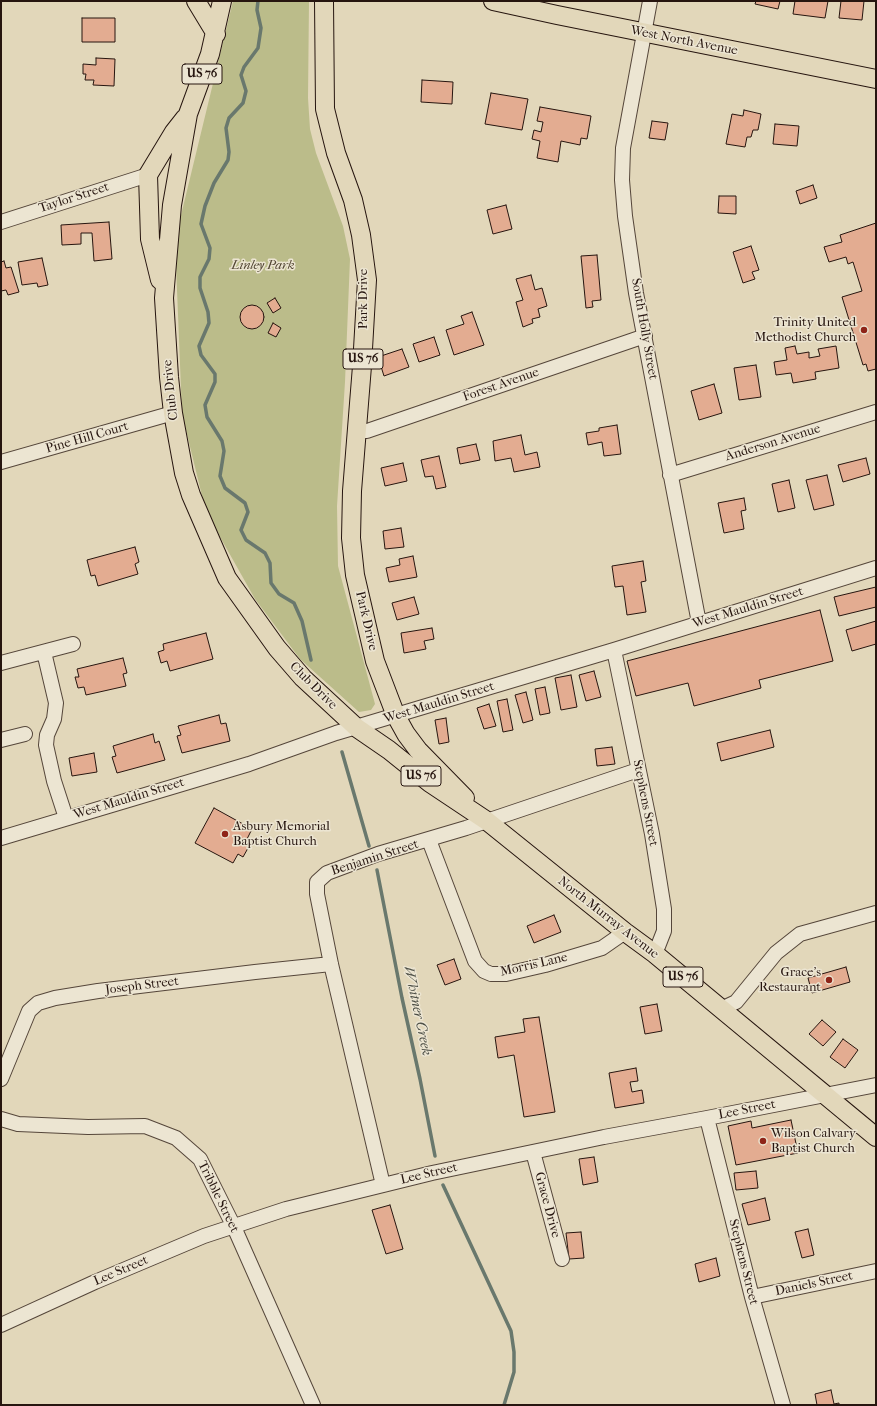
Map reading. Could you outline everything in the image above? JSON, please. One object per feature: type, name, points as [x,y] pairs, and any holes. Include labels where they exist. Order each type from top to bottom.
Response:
[{"type":"main road","points":[[196,1],[216,34]]},
{"type":"main road","name":"Club Drive","points":[[222,1],[216,34],[210,54],[188,114],[172,206],[164,298],[172,413],[184,473],[191,495],[227,578],[277,648],[303,678],[357,728]]},
{"type":"main road","name":"Park Drive","points":[[324,1],[325,109],[336,154],[352,200],[360,235],[367,280],[352,491],[351,538],[355,575],[375,661],[396,716]]},
{"type":"main road","name":"West North Avenue","points":[[493,1],[876,79]]},
{"type":"main road","points":[[164,298],[150,239],[148,175],[174,132],[188,114]]},
{"type":"main road","name":"North Murray Avenue","points":[[396,716],[406,734],[418,750],[487,821]]},
{"type":"main road","name":"North Murray Avenue","points":[[357,728],[430,783],[487,821],[721,1008],[876,1137]]},
{"type":"street","name":"South Holly Street","points":[[650,1],[643,32],[623,148],[622,180],[625,216],[636,293],[699,623]]},
{"type":"street","name":"Taylor Street","points":[[1,222],[148,175]]},
{"type":"street","name":"Forest Avenue","points":[[357,431],[367,431],[645,336]]},
{"type":"street","name":"Anderson Avenue","points":[[670,475],[876,412]]},
{"type":"street","name":"Pine Hill Court","points":[[1,462],[172,413]]},
{"type":"street","name":"West Mauldin Street","points":[[1,838],[249,764],[336,733],[357,728],[614,650],[876,568]]},
{"type":"street","points":[[1,663],[73,644]]},
{"type":"street","name":"Stephens Street","points":[[614,650],[652,834],[664,909],[664,931],[654,954]]},
{"type":"street","points":[[44,652],[56,703],[54,719],[47,735],[46,745],[54,781],[66,818]]},
{"type":"street","points":[[1,740],[25,734]]},
{"type":"street","name":"Benjamin Street","points":[[383,1185],[331,964],[317,894],[318,882],[327,873],[378,854],[429,840],[638,770]]},
{"type":"street","name":"Morris Lane","points":[[429,840],[474,961],[484,971],[491,974],[506,974],[545,965],[602,948],[625,932]]},
{"type":"street","points":[[721,1008],[736,1002],[776,953],[800,934],[876,913]]},
{"type":"street","name":"Joseph Street","points":[[1,1079],[29,1011],[38,1003],[55,998],[98,991],[331,964]]},
{"type":"street","name":"Lee Street","points":[[1,1325],[102,1279],[204,1236],[286,1209],[383,1185],[604,1136],[707,1118],[876,1085]]},
{"type":"street","name":"Stephens Street","points":[[707,1118],[752,1297],[783,1405]]},
{"type":"street","name":"Tribble Street","points":[[2,1121],[18,1124],[73,1127],[145,1126],[176,1138],[200,1159],[234,1227],[313,1405]]},
{"type":"street","name":"Grace Drive","points":[[532,1152],[562,1259]]},
{"type":"street","name":"Daniels Street","points":[[752,1297],[876,1271]]},
{"type":"green space","name":"Linley Park","points":[[233,1],[309,1],[308,98],[310,129],[316,153],[343,226],[350,259],[345,382],[337,506],[338,566],[375,704],[371,710],[359,712],[300,659],[255,599],[206,512],[182,414],[175,240]]},
{"type":"building","points":[[756,1],[780,1],[778,9],[755,4]]},
{"type":"building","points":[[795,1],[828,1],[825,18],[793,14]]},
{"type":"building","points":[[841,1],[864,1],[862,20],[839,18]]},
{"type":"building","points":[[82,18],[115,18],[115,42],[82,42]]},
{"type":"building","points":[[96,58],[115,59],[114,86],[93,85],[94,80],[85,80],[86,74],[83,74],[83,64],[96,65]]},
{"type":"building","points":[[422,80],[453,82],[452,104],[421,102]]},
{"type":"building","points":[[491,93],[528,99],[522,130],[485,124]]},
{"type":"building","points":[[540,107],[591,116],[587,139],[581,138],[580,145],[561,141],[558,162],[537,158],[540,141],[532,139],[534,130],[541,132],[543,122],[537,121]]},
{"type":"building","points":[[744,110],[761,114],[758,130],[753,130],[751,137],[747,137],[745,147],[726,144],[732,114],[743,116]]},
{"type":"building","points":[[652,121],[668,123],[665,140],[649,138]]},
{"type":"building","points":[[775,124],[799,126],[797,146],[773,144]]},
{"type":"building","points":[[813,185],[817,198],[800,204],[796,191]]},
{"type":"building","points":[[719,196],[736,196],[736,214],[718,213]]},
{"type":"building","points":[[506,205],[512,229],[493,234],[487,210]]},
{"type":"building","points":[[109,222],[112,259],[94,261],[92,233],[81,233],[81,244],[62,245],[61,225]]},
{"type":"building","name":"Trinity United Methodist Church","points":[[876,223],[876,369],[868,371],[866,364],[863,365],[842,297],[862,291],[853,262],[848,264],[846,257],[829,262],[824,247],[842,242],[840,235]]},
{"type":"building","points":[[751,246],[759,270],[752,272],[755,279],[743,283],[733,252]]},
{"type":"building","points":[[597,255],[601,300],[592,301],[593,307],[586,308],[581,256]]},
{"type":"building","points":[[42,258],[48,285],[38,287],[37,283],[22,285],[18,262]]},
{"type":"building","points":[[4,261],[6,268],[11,267],[19,292],[8,295],[6,290],[1,291],[1,262]]},
{"type":"building","points":[[531,275],[535,290],[542,288],[547,306],[538,309],[540,317],[532,319],[533,323],[523,327],[516,302],[523,300],[516,279]]},
{"type":"building","points":[[275,298],[281,308],[273,313],[267,303]]},
{"type":"building","points":[[252,305],[260,309],[264,317],[260,325],[252,329],[244,325],[240,317],[244,309]]},
{"type":"building","points":[[472,312],[484,345],[454,355],[446,330],[464,324],[461,316]]},
{"type":"building","points":[[273,323],[281,328],[276,337],[268,333]]},
{"type":"building","points":[[434,337],[440,355],[419,362],[413,344]]},
{"type":"building","points":[[795,346],[797,354],[809,352],[809,358],[820,356],[818,349],[836,346],[839,368],[815,372],[816,379],[793,383],[791,373],[776,375],[774,362],[787,360],[785,348]]},
{"type":"building","points":[[402,349],[409,367],[384,376],[378,357]]},
{"type":"building","points":[[756,365],[761,397],[739,400],[734,368]]},
{"type":"building","points":[[714,384],[722,413],[699,420],[691,391]]},
{"type":"building","points":[[617,425],[621,454],[604,456],[602,442],[588,445],[586,433],[599,431],[599,428]]},
{"type":"building","points":[[521,435],[525,455],[537,452],[540,467],[514,472],[511,458],[495,461],[493,441]]},
{"type":"building","points":[[476,444],[480,460],[460,464],[457,448]]},
{"type":"building","points":[[439,456],[446,487],[436,489],[433,476],[425,477],[421,460]]},
{"type":"building","points":[[866,458],[870,474],[843,482],[838,465]]},
{"type":"building","points":[[403,463],[407,481],[385,486],[381,468]]},
{"type":"building","points":[[827,475],[834,505],[814,510],[806,480]]},
{"type":"building","points":[[789,480],[795,508],[778,512],[772,484]]},
{"type":"building","points":[[744,498],[746,510],[741,511],[744,529],[724,533],[718,503]]},
{"type":"building","points":[[401,528],[404,547],[385,549],[383,531]]},
{"type":"building","points":[[135,547],[139,562],[135,564],[138,574],[98,586],[95,575],[91,576],[87,560]]},
{"type":"building","points":[[413,556],[417,577],[389,582],[386,568],[400,565],[399,559]]},
{"type":"building","points":[[643,561],[646,581],[641,582],[646,612],[627,615],[623,586],[615,587],[612,566]]},
{"type":"building","points":[[876,587],[876,607],[839,616],[834,597]]},
{"type":"building","points":[[414,597],[419,614],[397,620],[392,603]]},
{"type":"building","points":[[820,610],[833,661],[759,680],[761,688],[694,706],[688,683],[636,696],[627,661]]},
{"type":"building","points":[[876,621],[876,644],[852,651],[846,630]]},
{"type":"building","points":[[432,628],[434,639],[424,641],[426,649],[404,653],[401,633]]},
{"type":"building","points":[[206,633],[213,659],[170,671],[167,661],[161,663],[158,652],[164,650],[163,644]]},
{"type":"building","points":[[123,658],[127,673],[123,674],[126,686],[86,695],[84,687],[78,688],[75,677],[79,677],[77,669]]},
{"type":"building","points":[[594,671],[601,697],[586,701],[579,675]]},
{"type":"building","points":[[571,675],[577,707],[561,710],[555,678]]},
{"type":"building","points":[[545,687],[550,713],[540,715],[535,689]]},
{"type":"building","points":[[526,692],[533,720],[523,723],[515,695]]},
{"type":"building","points":[[507,699],[513,730],[503,732],[497,701]]},
{"type":"building","points":[[489,704],[496,726],[484,729],[477,708]]},
{"type":"building","points":[[219,715],[221,724],[226,723],[230,741],[182,753],[177,736],[181,735],[178,726]]},
{"type":"building","points":[[446,718],[449,742],[439,744],[435,720]]},
{"type":"building","points":[[770,730],[774,747],[721,761],[717,743]]},
{"type":"building","points":[[153,734],[155,743],[159,741],[165,760],[117,773],[112,757],[116,756],[113,746]]},
{"type":"building","points":[[612,747],[615,764],[597,766],[595,749]]},
{"type":"building","points":[[94,753],[97,772],[72,776],[69,758]]},
{"type":"building","name":"Asbury Memorial Baptist Church","points":[[214,808],[252,829],[247,839],[252,841],[243,857],[238,854],[233,863],[195,843]]},
{"type":"building","points":[[554,915],[561,932],[534,943],[527,926]]},
{"type":"building","points":[[454,959],[461,979],[445,985],[437,965]]},
{"type":"building","name":"Grace's Restaurant","points":[[846,967],[850,982],[812,993],[808,978]]},
{"type":"building","points":[[657,1004],[662,1031],[645,1034],[640,1007]]},
{"type":"building","points":[[539,1017],[555,1112],[524,1117],[514,1055],[498,1058],[495,1037],[525,1032],[523,1019]]},
{"type":"building","points":[[822,1020],[836,1032],[823,1046],[809,1034]]},
{"type":"building","points":[[843,1039],[858,1050],[845,1068],[830,1057]]},
{"type":"building","points":[[636,1068],[638,1081],[630,1082],[632,1092],[642,1090],[644,1103],[615,1108],[609,1073]]},
{"type":"building","name":"Wilson Calvary Baptist Church","points":[[791,1120],[798,1153],[736,1165],[728,1126],[751,1121],[752,1128]]},
{"type":"building","points":[[594,1157],[598,1182],[583,1185],[579,1159]]},
{"type":"building","points":[[756,1171],[758,1188],[736,1190],[734,1173]]},
{"type":"building","points":[[765,1198],[770,1220],[748,1225],[742,1204]]},
{"type":"building","points":[[390,1205],[403,1249],[386,1254],[372,1210]]},
{"type":"building","points":[[808,1229],[814,1255],[802,1258],[795,1232]]},
{"type":"building","points":[[581,1232],[584,1258],[569,1259],[566,1233]]},
{"type":"building","points":[[716,1258],[720,1276],[699,1282],[695,1264]]},
{"type":"building","points":[[831,1390],[834,1404],[839,1403],[839,1405],[817,1405],[815,1394]]},
{"type":"waterway","name":"Whitner Creek","points":[[258,1],[257,10],[261,28],[258,48],[244,67],[241,75],[246,91],[243,103],[229,118],[226,128],[229,152],[228,160],[214,183],[205,206],[201,224],[210,248],[209,259],[200,277],[200,288],[208,312],[209,323],[199,346],[201,355],[215,374],[215,382],[205,405],[207,417],[222,441],[224,451],[220,476],[225,488],[245,503],[248,512],[241,530],[246,540],[265,553],[270,563],[271,583],[279,594],[294,603],[302,621],[311,660]]},
{"type":"waterway","name":"Whitner Creek","points":[[342,752],[369,846]]},
{"type":"waterway","name":"Whitner Creek","points":[[377,870],[435,1156]]},
{"type":"waterway","name":"Whitner Creek","points":[[443,1185],[511,1331],[514,1352],[514,1372],[504,1405]]},
{"type":"place","name":"Trinity United Methodist Church","points":[[864,330]]},
{"type":"place","name":"Asbury Memorial Baptist Church","points":[[225,834]]},
{"type":"place","name":"Grace's Restaurant","points":[[829,980]]},
{"type":"place","name":"Wilson Calvary Baptist Church","points":[[763,1141]]}]
